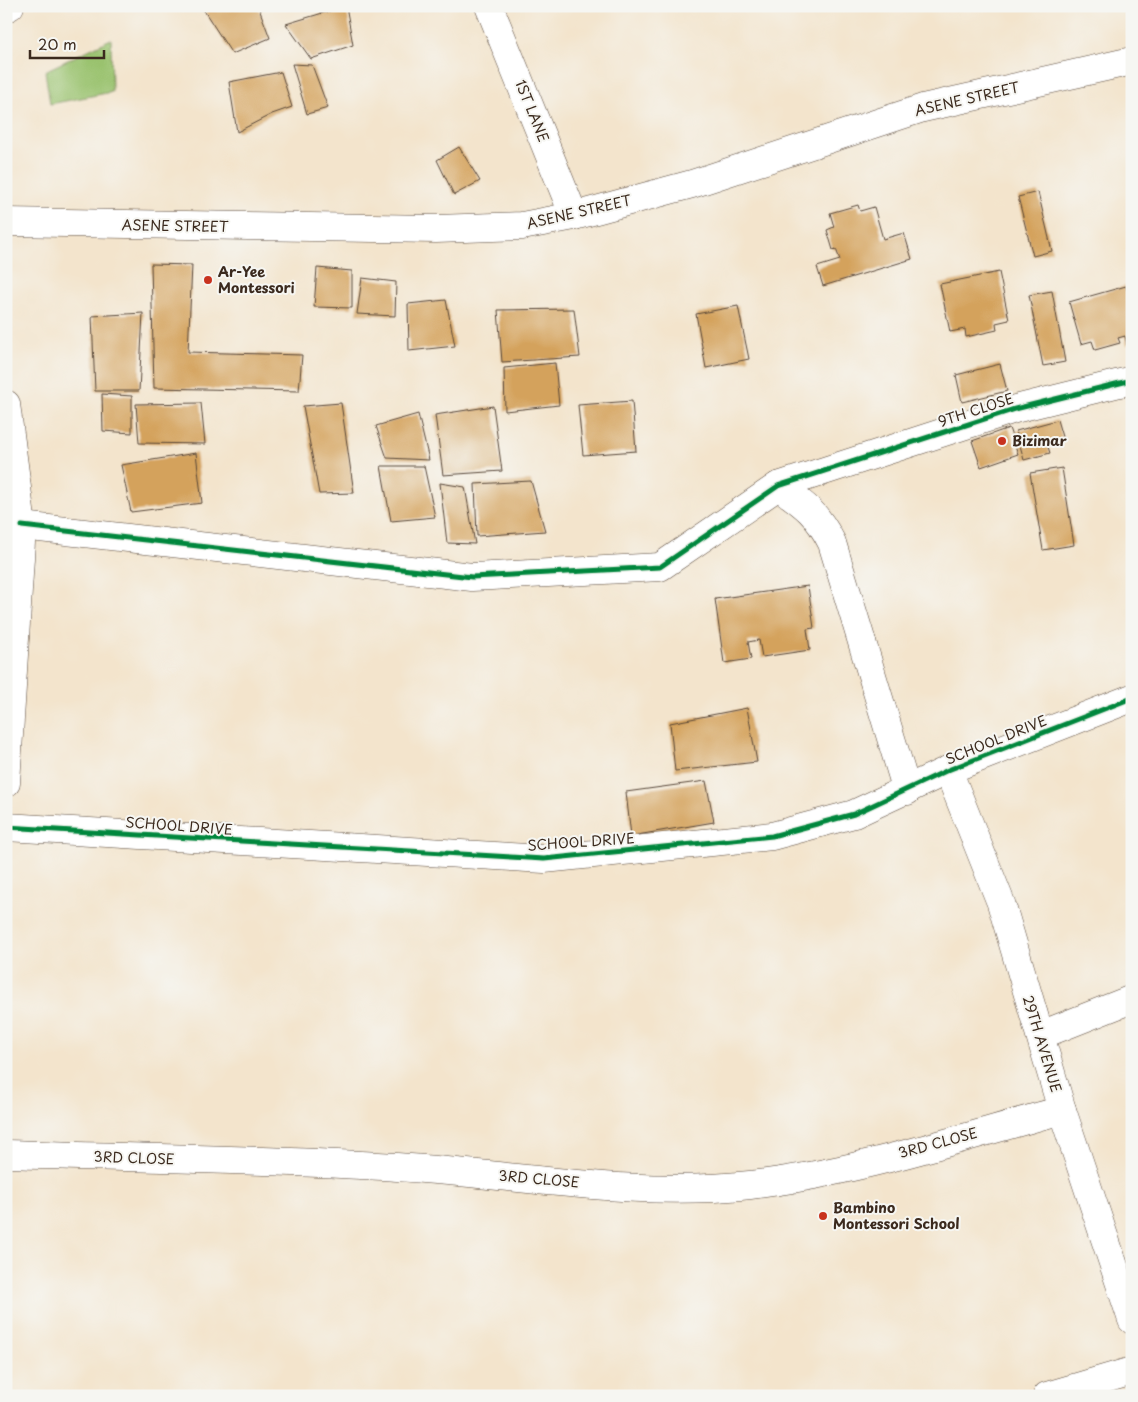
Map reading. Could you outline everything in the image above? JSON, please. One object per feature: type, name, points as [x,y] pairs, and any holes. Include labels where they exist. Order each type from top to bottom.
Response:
[{"type":"street","points":[[6,8],[10,6]]},
{"type":"street","name":"1ST LANE","points":[[489,6],[574,216]]},
{"type":"street","name":"ASENE STREET","points":[[6,222],[436,229],[522,226],[574,216],[692,184],[923,108],[1132,61]]},
{"type":"street","name":"9TH CLOSE","points":[[22,526],[472,578],[660,566],[778,486],[1015,409],[1132,380]]},
{"type":"street","points":[[6,404],[22,526],[10,674],[6,783]]},
{"type":"street","points":[[778,486],[805,505],[821,520],[832,542],[907,791]]},
{"type":"street","name":"SCHOOL DRIVE","points":[[6,826],[544,859],[772,836],[854,814],[907,791],[948,770],[1132,698]]},
{"type":"street","name":"29TH AVENUE","points":[[948,770],[1001,903],[1018,966],[1041,1035],[1062,1110],[1132,1320]]},
{"type":"street","points":[[1041,1035],[1132,999]]},
{"type":"street","name":"3RD CLOSE","points":[[6,1154],[397,1167],[673,1190],[750,1185],[800,1176],[876,1160],[1062,1110]]},
{"type":"street","points":[[1047,1396],[1132,1371]]},
{"type":"green space","points":[[111,39],[112,92],[50,104],[45,71]]},
{"type":"building","points":[[201,6],[258,6],[270,38],[232,54]]},
{"type":"building","points":[[346,6],[353,45],[311,59],[286,24]]},
{"type":"building","points":[[292,64],[312,65],[328,108],[307,114]]},
{"type":"building","points":[[281,72],[292,107],[272,114],[237,132],[229,82]]},
{"type":"building","points":[[459,147],[480,181],[454,195],[437,160]]},
{"type":"building","points":[[1038,192],[1052,251],[1033,256],[1018,197]]},
{"type":"building","points":[[858,205],[860,211],[874,207],[883,239],[904,233],[912,259],[823,286],[817,267],[840,260],[836,249],[833,250],[827,230],[834,227],[830,213]]},
{"type":"building","points":[[151,264],[192,265],[188,352],[302,355],[299,391],[154,388]]},
{"type":"building","points":[[317,268],[352,271],[352,308],[314,307]]},
{"type":"building","points":[[999,272],[1009,320],[996,323],[997,330],[966,337],[965,329],[950,332],[940,284]]},
{"type":"building","points":[[362,278],[396,282],[395,316],[357,314]]},
{"type":"building","points":[[1126,286],[1132,306],[1132,344],[1127,345],[1125,336],[1118,338],[1120,343],[1095,350],[1092,341],[1081,344],[1069,302]]},
{"type":"building","points":[[1052,291],[1065,362],[1043,366],[1029,295]]},
{"type":"building","points":[[446,300],[455,346],[409,351],[408,304]]},
{"type":"building","points":[[738,306],[749,359],[706,368],[696,314]]},
{"type":"building","points":[[574,309],[580,357],[502,362],[498,310]]},
{"type":"building","points":[[143,313],[139,391],[95,391],[92,316]]},
{"type":"building","points":[[555,363],[559,405],[505,411],[504,368]]},
{"type":"building","points":[[1000,364],[1007,391],[962,402],[956,375]]},
{"type":"building","points":[[102,394],[132,396],[132,433],[103,431]]},
{"type":"building","points":[[632,401],[636,451],[583,455],[578,405]]},
{"type":"building","points":[[201,403],[205,444],[139,443],[136,404]]},
{"type":"building","points":[[341,403],[354,493],[319,494],[303,406]]},
{"type":"building","points":[[493,406],[502,471],[443,475],[435,415]]},
{"type":"building","points":[[418,414],[429,460],[387,458],[376,426]]},
{"type":"building","points":[[1057,420],[1063,440],[1047,444],[1050,453],[1024,460],[1016,431]]},
{"type":"building","points":[[1009,428],[1018,454],[981,467],[972,441]]},
{"type":"building","points":[[196,453],[202,503],[131,512],[121,465]]},
{"type":"building","points":[[381,466],[424,466],[435,517],[391,521]]},
{"type":"building","points":[[1062,468],[1074,545],[1043,550],[1030,473]]},
{"type":"building","points":[[531,481],[545,531],[477,536],[475,484]]},
{"type":"building","points":[[440,483],[465,487],[475,544],[447,543]]},
{"type":"building","points":[[808,586],[814,628],[807,629],[810,650],[762,657],[759,640],[748,642],[751,659],[724,663],[715,599]]},
{"type":"building","points":[[747,708],[757,762],[675,771],[670,723]]},
{"type":"building","points":[[706,781],[714,822],[631,836],[626,792]]},
{"type":"cycle path","points":[[22,526],[472,577],[660,567],[778,486],[1015,409],[1132,380]]},
{"type":"cycle path","points":[[6,827],[544,859],[772,836],[854,814],[948,770],[1132,698]]},
{"type":"place","name":"Ar-Yee Montessori","points":[[208,280]]},
{"type":"place","name":"Bizimar","points":[[1002,441]]},
{"type":"place","name":"Bambino Montessori School","points":[[823,1216]]}]
